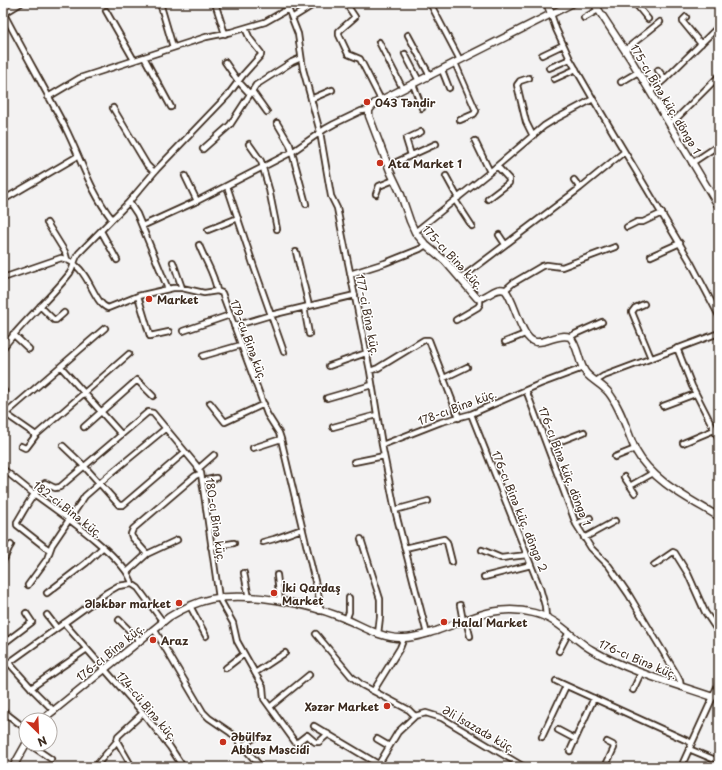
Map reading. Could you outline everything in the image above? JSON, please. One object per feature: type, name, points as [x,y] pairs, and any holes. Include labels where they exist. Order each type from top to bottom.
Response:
[{"type":"street","points":[[20,3],[4,14],[65,128],[101,205],[112,219]]},
{"type":"street","points":[[160,3],[173,47]]},
{"type":"street","points":[[215,3],[224,34]]},
{"type":"street","name":"177-ci Binə küç.","points":[[286,3],[298,34],[301,58],[320,132],[331,196],[337,208],[370,371],[376,415],[395,510],[427,634]]},
{"type":"street","points":[[292,18],[316,3]]},
{"type":"street","points":[[430,3],[458,62],[476,111],[474,114],[460,120]]},
{"type":"street","points":[[547,3],[556,29],[570,59],[624,152],[680,243],[719,316]]},
{"type":"street","points":[[142,226],[197,201],[262,168],[292,152],[320,132],[361,111],[369,110],[373,105],[381,100],[573,3]]},
{"type":"street","name":"175-cı Binə küç. döngə 1","points":[[594,3],[626,50],[719,207]]},
{"type":"street","points":[[635,3],[648,19]]},
{"type":"street","points":[[349,8],[355,17],[339,31],[339,35],[348,54],[360,59],[381,100]]},
{"type":"street","points":[[48,97],[80,78],[173,47],[270,20],[288,9]]},
{"type":"street","points":[[584,18],[598,10]]},
{"type":"street","points":[[106,11],[134,60]]},
{"type":"street","points":[[686,17],[683,22],[701,44]]},
{"type":"street","points":[[626,50],[660,22]]},
{"type":"street","points":[[650,92],[666,79],[719,26]]},
{"type":"street","points":[[3,348],[13,334],[70,273],[74,260],[79,253],[129,202],[154,172],[223,100],[261,56],[262,53],[250,39],[245,28]]},
{"type":"street","points":[[408,35],[430,76]]},
{"type":"street","points":[[379,42],[403,89]]},
{"type":"street","points":[[542,55],[564,45]]},
{"type":"street","points":[[405,54],[416,83],[422,108]]},
{"type":"street","points":[[144,57],[170,107]]},
{"type":"street","points":[[203,149],[230,125],[260,82],[301,58]]},
{"type":"street","points":[[549,68],[570,59]]},
{"type":"street","points":[[225,62],[238,81],[251,93],[266,112]]},
{"type":"street","points":[[554,79],[576,69]]},
{"type":"street","points":[[442,70],[450,88]]},
{"type":"street","points":[[658,70],[666,79]]},
{"type":"street","points":[[622,82],[638,72]]},
{"type":"street","points":[[670,123],[678,117],[719,76]]},
{"type":"street","points":[[529,78],[520,81],[517,85],[526,122],[533,136]]},
{"type":"street","points":[[311,99],[332,90]]},
{"type":"street","points":[[415,232],[552,121],[593,99]]},
{"type":"street","points":[[113,108],[147,165],[154,172]]},
{"type":"street","name":"175-cı Binə küç.","points":[[369,110],[369,116],[415,232],[426,245],[445,261],[475,297],[480,298],[498,289],[505,290]]},
{"type":"street","points":[[277,123],[286,137],[292,152],[306,204]]},
{"type":"street","points":[[411,155],[406,139],[421,132]]},
{"type":"street","points":[[475,141],[490,172]]},
{"type":"street","points":[[249,144],[257,156],[269,188],[277,229]]},
{"type":"street","points":[[388,166],[436,144]]},
{"type":"street","points":[[692,162],[719,145]]},
{"type":"street","points":[[460,279],[580,188],[624,152]]},
{"type":"street","points":[[3,200],[78,156]]},
{"type":"street","points":[[488,199],[509,183],[509,179],[497,166]]},
{"type":"street","points":[[185,176],[197,201]]},
{"type":"street","points":[[446,176],[456,199],[472,226]]},
{"type":"street","points":[[376,194],[379,186],[394,180]]},
{"type":"street","points":[[574,180],[580,188]]},
{"type":"street","points":[[227,186],[284,352]]},
{"type":"street","points":[[712,196],[719,193]]},
{"type":"street","points":[[129,202],[137,214],[168,289]]},
{"type":"street","points":[[627,227],[637,222],[643,222],[662,213]]},
{"type":"street","points":[[208,230],[238,218]]},
{"type":"street","points":[[46,223],[67,259]]},
{"type":"street","points":[[101,231],[116,260]]},
{"type":"street","points":[[498,235],[505,244]]},
{"type":"street","points":[[651,256],[680,243]]},
{"type":"street","points":[[199,245],[204,259],[208,264],[217,291]]},
{"type":"street","points":[[350,274],[384,263],[420,249],[426,245]]},
{"type":"street","points":[[602,322],[570,337],[560,336],[536,342],[530,340],[525,334],[510,296],[505,290],[513,283],[542,266],[547,265],[562,267],[615,247]]},
{"type":"street","points":[[296,252],[309,306]]},
{"type":"street","points":[[3,278],[55,259],[67,259]]},
{"type":"street","name":"179-cu Binə küç.","points":[[67,259],[74,263],[82,271],[104,307],[112,307],[138,296],[168,289],[182,288],[204,293],[217,291],[222,293],[269,417],[279,432],[319,598],[320,611]]},
{"type":"street","points":[[173,262],[182,288]]},
{"type":"street","points":[[234,326],[271,315],[355,295]]},
{"type":"street","points":[[138,296],[150,336],[169,332]]},
{"type":"street","points":[[456,320],[478,307],[480,304],[480,298]]},
{"type":"street","points":[[644,304],[632,312],[651,358]]},
{"type":"street","points":[[40,306],[54,320],[64,313]]},
{"type":"street","points":[[304,307],[309,334]]},
{"type":"street","points":[[183,331],[230,315]]},
{"type":"street","points":[[36,435],[4,414],[105,328]]},
{"type":"street","points":[[596,382],[604,376],[719,333]]},
{"type":"street","points":[[13,334],[29,349]]},
{"type":"street","points":[[505,342],[525,334]]},
{"type":"street","points":[[570,337],[583,368],[587,374],[607,390],[613,398],[635,449],[653,473],[680,493],[719,517]]},
{"type":"street","points":[[370,371],[378,368],[427,339],[431,342],[459,418]]},
{"type":"street","points":[[203,356],[241,345]]},
{"type":"street","points":[[677,348],[695,394],[719,439]]},
{"type":"street","points":[[329,366],[366,353]]},
{"type":"street","points":[[21,446],[25,448],[27,447],[36,435],[129,354]]},
{"type":"street","points":[[61,367],[121,434]]},
{"type":"street","points":[[444,378],[467,367]]},
{"type":"street","name":"178-cı Binə küç.","points":[[382,445],[441,422],[471,414],[526,390],[583,368]]},
{"type":"street","points":[[84,427],[134,381],[137,380],[153,396]]},
{"type":"street","points":[[327,398],[372,385]]},
{"type":"street","name":"176-cı Binə küç. döngə 1","points":[[526,390],[576,524],[591,548],[609,566],[630,595],[677,675],[680,681],[680,687]]},
{"type":"street","points":[[663,406],[695,394]]},
{"type":"street","points":[[210,403],[225,422],[264,404]]},
{"type":"street","name":"180-cı Binə küç.","points":[[50,550],[16,525],[41,486],[45,483],[55,488],[60,487],[121,434],[150,412],[155,414],[186,452],[199,471],[202,481],[219,598],[232,620],[236,637],[244,654],[263,687],[263,696],[295,742],[298,742],[307,735],[315,742],[319,742],[328,734]]},
{"type":"street","name":"176-cı Binə küç. döngə 2","points":[[471,414],[540,588],[546,616]]},
{"type":"street","points":[[333,427],[376,415]]},
{"type":"street","points":[[28,584],[47,559],[50,550],[85,496],[166,428]]},
{"type":"street","points":[[683,443],[714,430]]},
{"type":"street","points":[[548,446],[584,432]]},
{"type":"street","points":[[253,448],[281,439]]},
{"type":"street","points":[[63,446],[121,506],[186,452]]},
{"type":"street","points":[[615,457],[635,449]]},
{"type":"street","points":[[147,554],[132,537],[132,531],[181,488],[214,455]]},
{"type":"street","points":[[354,462],[384,456]]},
{"type":"street","name":"182-ci Binə küç.","points":[[3,469],[70,520],[102,548],[127,572],[132,580],[132,584]]},
{"type":"street","points":[[630,486],[653,473]]},
{"type":"street","points":[[624,477],[635,493]]},
{"type":"street","points":[[202,481],[216,478]]},
{"type":"street","points":[[395,510],[428,501]]},
{"type":"street","points":[[576,524],[590,518]]},
{"type":"street","points":[[584,538],[615,521]]},
{"type":"street","points":[[263,542],[302,529]]},
{"type":"street","points":[[405,548],[444,538],[447,542],[452,562]]},
{"type":"street","points":[[361,539],[380,599],[378,634]]},
{"type":"street","points":[[127,572],[147,554],[177,540]]},
{"type":"street","points":[[212,547],[234,543]]},
{"type":"street","points":[[3,560],[11,545]]},
{"type":"street","points":[[47,593],[86,564],[102,548]]},
{"type":"street","points":[[482,550],[501,558],[527,555]]},
{"type":"street","points":[[654,566],[670,553],[675,553],[688,574],[705,612],[719,633]]},
{"type":"street","points":[[484,577],[531,565]]},
{"type":"street","points":[[244,573],[249,598]]},
{"type":"street","points":[[277,575],[280,601]]},
{"type":"street","points":[[3,667],[114,589],[124,585],[132,584],[138,588],[163,622]]},
{"type":"street","name":"176-cı Binə küç.","points":[[54,711],[163,622],[190,606],[205,600],[219,598],[249,598],[280,601],[320,611],[346,620],[378,634],[404,638],[427,634],[489,611],[525,611],[546,616],[591,650],[641,673],[713,697]]},
{"type":"street","points":[[346,620],[349,612],[349,598]]},
{"type":"street","points":[[460,605],[470,636]]},
{"type":"street","points":[[190,606],[206,636]]},
{"type":"street","points":[[3,644],[32,622],[26,613]]},
{"type":"street","points":[[47,615],[57,628]]},
{"type":"street","points":[[119,620],[140,641]]},
{"type":"street","name":"174-cü Binə küç.","points":[[64,623],[143,713],[170,747],[183,767]]},
{"type":"street","points":[[154,629],[203,712],[231,734],[261,767]]},
{"type":"street","points":[[559,651],[569,632]]},
{"type":"street","points":[[314,726],[378,766],[388,746],[398,732],[415,716],[409,710],[374,690],[362,685],[351,676],[316,634]]},
{"type":"street","points":[[374,690],[400,648],[404,638]]},
{"type":"street","points":[[32,688],[87,649]]},
{"type":"street","points":[[255,673],[286,653]]},
{"type":"street","points":[[226,668],[244,654]]},
{"type":"street","points":[[9,663],[54,711]]},
{"type":"street","points":[[633,690],[641,673]]},
{"type":"street","points":[[270,707],[309,675]]},
{"type":"street","points":[[556,681],[692,742]]},
{"type":"street","points":[[681,767],[719,685]]},
{"type":"street","points":[[542,736],[566,686]]},
{"type":"street","points":[[570,751],[594,698]]},
{"type":"street","points":[[3,711],[18,723]]},
{"type":"street","points":[[96,767],[117,741],[118,736],[143,713]]},
{"type":"street","name":"Əli İsazadə küç.","points":[[415,716],[426,713],[442,718],[524,767]]},
{"type":"street","points":[[558,730],[575,739]]},
{"type":"street","points":[[242,746],[254,738]]},
{"type":"street","points":[[377,739],[388,746]]},
{"type":"street","points":[[117,741],[132,767]]},
{"type":"street","points":[[605,767],[614,748],[613,745],[607,742]]},
{"type":"street","points":[[689,749],[713,759]]},
{"type":"street","points":[[13,767],[21,752]]},
{"type":"street","points":[[41,752],[51,759]]},
{"type":"place","name":"043 Təndir","points":[[367,102]]},
{"type":"place","name":"Ata Market 1","points":[[380,163]]},
{"type":"place","name":"Market","points":[[149,299]]},
{"type":"place","name":"İki Qardaş Market","points":[[274,593]]},
{"type":"place","name":"Ələkbər market","points":[[179,603]]},
{"type":"place","name":"Halal Market","points":[[444,622]]},
{"type":"place","name":"Araz","points":[[153,640]]},
{"type":"place","name":"Xəzər Market","points":[[387,706]]},
{"type":"place","name":"Əbülfəz Abbas Məscidi","points":[[223,742]]}]
